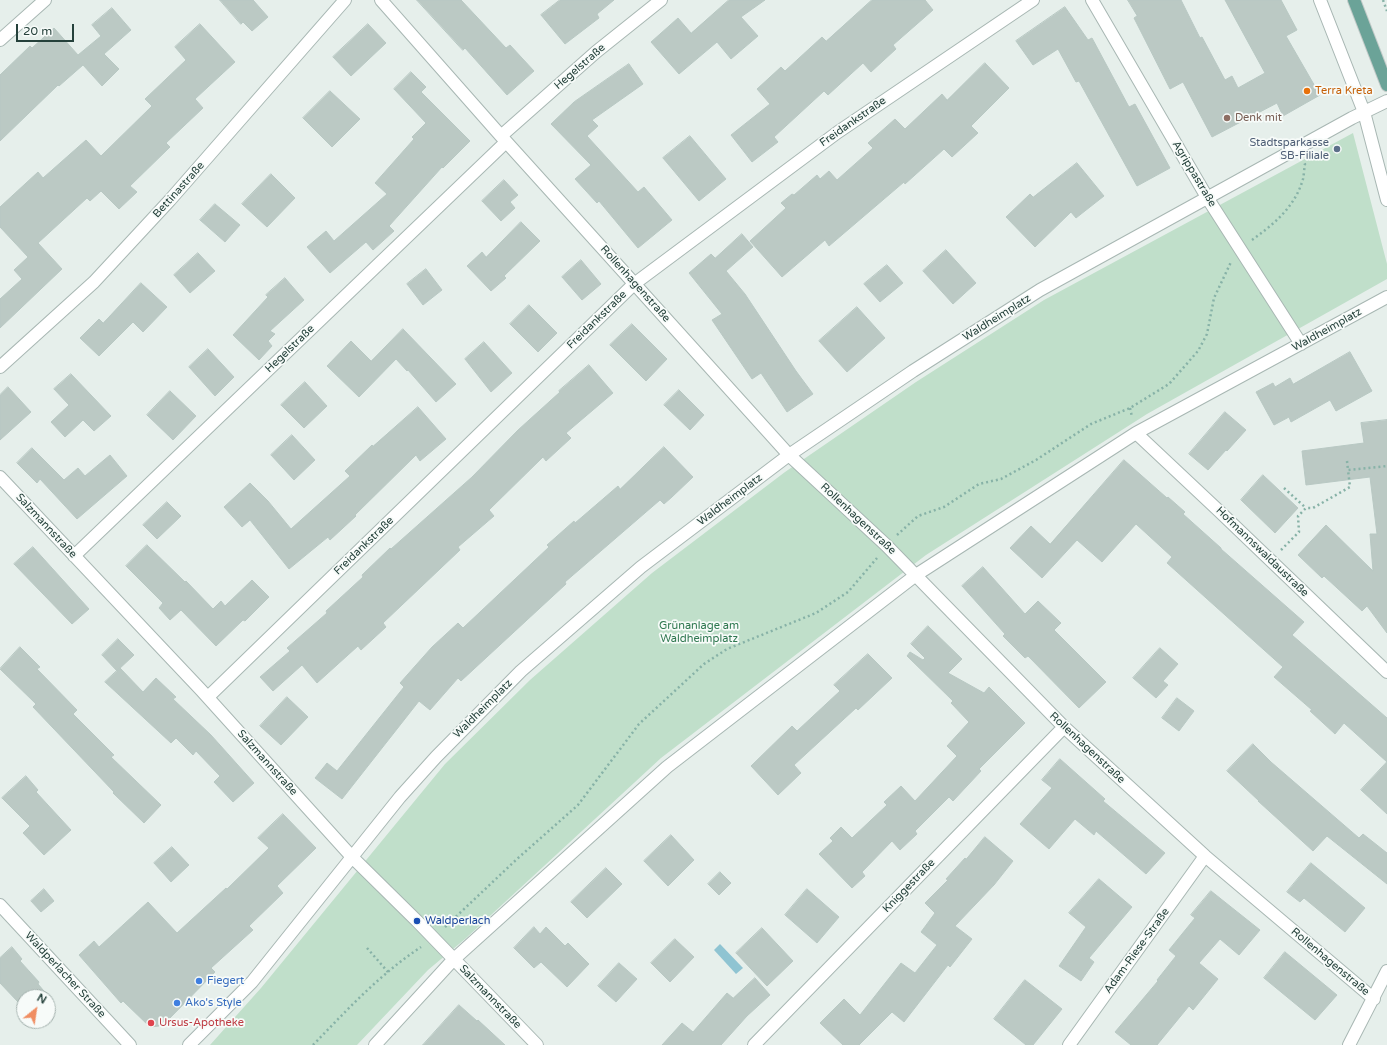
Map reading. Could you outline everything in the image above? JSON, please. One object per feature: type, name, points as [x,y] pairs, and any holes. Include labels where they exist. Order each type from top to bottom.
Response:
[{"type":"main road","points":[[1354,0],[1387,84]]},
{"type":"street","points":[[0,40],[45,0]]},
{"type":"street","name":"Bettinastraße","points":[[0,367],[94,282],[170,200],[345,0]]},
{"type":"street","name":"Rollenhagenstraße","points":[[381,0],[634,284],[789,455],[886,545],[1064,727],[1205,856],[1374,999]]},
{"type":"street","name":"Hegelstraße","points":[[74,556],[504,139],[596,52],[661,0]]},
{"type":"street","name":"Freidankstraße","points":[[208,698],[634,284],[838,132],[1033,0]]},
{"type":"street","name":"Agrippastraße","points":[[1092,0],[1208,199],[1301,344]]},
{"type":"street","points":[[1320,0],[1364,112],[1387,200]]},
{"type":"street","name":"Waldheimplatz","points":[[190,1045],[252,982],[400,797],[436,756],[521,671],[641,567],[789,455],[913,371],[1040,290],[1208,199],[1296,149],[1387,101]]},
{"type":"street","name":"Waldheimplatz","points":[[375,1045],[453,960],[667,767],[916,575],[1136,434],[1387,297]]},
{"type":"street","name":"Hofmannswaldaustraße","points":[[1136,434],[1220,511],[1387,672]]},
{"type":"street","name":"Salzmannstraße","points":[[0,477],[208,698],[352,857],[537,1045]]},
{"type":"street","name":"Kniggestraße","points":[[754,1045],[1064,727]]},
{"type":"street","name":"Adam-Riese-Straße","points":[[1070,1045],[1205,856]]},
{"type":"street","name":"Waldperlacher Straße","points":[[0,905],[130,1045]]},
{"type":"street","points":[[1349,1045],[1374,999],[1387,971]]},
{"type":"path","points":[[1383,0],[1387,11]]},
{"type":"path","points":[[313,1045],[362,994],[401,960],[433,938],[517,859],[578,805],[639,724],[704,664],[727,649],[816,613],[848,592],[876,560],[886,545],[918,516],[944,507],[978,484],[1001,479],[1036,460],[1092,424],[1130,408],[1170,384],[1198,352],[1207,334],[1214,298],[1234,255],[1268,229],[1292,204],[1303,179],[1305,164],[1296,149]]},
{"type":"path","points":[[1284,488],[1306,508],[1313,508],[1350,487],[1347,461]]},
{"type":"path","points":[[1348,470],[1387,466]]},
{"type":"path","points":[[1278,553],[1299,532],[1298,516],[1306,508]]},
{"type":"path","points":[[367,948],[388,972]]},
{"type":"green space","name":"Grünanlage am Waldheimplatz","points":[[1353,133],[1387,264],[1387,279],[1147,414],[926,555],[661,758],[465,939],[428,970],[357,1045],[210,1045],[261,988],[445,764],[530,680],[652,573],[785,472],[916,382],[1044,300]]},
{"type":"water","points":[[720,944],[743,968],[736,974],[714,950]]},
{"type":"building","points":[[220,0],[253,0],[268,17],[252,31],[243,22],[241,24]]},
{"type":"building","points":[[417,0],[461,0],[506,48],[510,45],[534,71],[507,95],[465,48],[463,50]]},
{"type":"building","points":[[560,0],[614,0],[597,14],[599,18],[565,44],[541,15]]},
{"type":"building","points":[[729,0],[765,0],[741,17],[758,36],[731,59],[717,42],[679,74],[651,42],[678,18],[691,33]]},
{"type":"building","points":[[872,0],[925,0],[933,10],[893,45],[896,49],[871,72],[863,63],[828,95],[824,91],[774,137],[778,142],[752,162],[731,135],[770,104],[757,89],[781,67],[785,71],[822,37],[826,41]]},
{"type":"building","points":[[1128,0],[1181,0],[1200,38],[1202,37],[1225,80],[1232,76],[1238,88],[1265,73],[1225,0],[1281,0],[1297,30],[1286,36],[1320,95],[1283,116],[1277,103],[1212,137],[1183,82],[1170,89],[1134,18],[1137,16]]},
{"type":"building","points":[[1065,7],[1088,40],[1092,38],[1129,107],[1135,104],[1170,168],[1137,186],[1079,81],[1076,82],[1058,49],[1033,65],[1016,41]]},
{"type":"building","points":[[112,8],[131,30],[104,54],[119,69],[102,86],[83,65],[59,86],[58,85],[0,141],[0,75],[30,46],[32,48],[54,28],[78,55],[101,36],[92,25]]},
{"type":"building","points":[[200,24],[235,62],[195,99],[203,108],[166,143],[170,147],[130,186],[137,192],[119,209],[101,191],[90,201],[87,198],[38,243],[62,269],[0,328],[0,299],[22,279],[14,270],[28,257],[0,227],[0,207],[38,172],[43,178],[86,140],[101,156],[152,106],[145,99],[186,60],[175,47]]},
{"type":"building","points":[[368,24],[386,43],[351,76],[333,57]]},
{"type":"building","points":[[985,63],[1009,88],[971,126],[978,133],[952,157],[944,149],[905,184],[904,182],[829,246],[825,240],[782,277],[750,241],[786,208],[781,203],[792,194],[794,195],[817,175],[820,179],[829,171],[837,180],[873,148],[868,143],[895,119],[905,129],[942,94],[947,100]]},
{"type":"building","points":[[629,64],[643,84],[592,120],[598,126],[587,136],[638,192],[644,187],[672,220],[638,248],[599,201],[597,203],[575,179],[591,165],[551,124],[574,102]]},
{"type":"building","points":[[411,72],[426,87],[421,92],[470,141],[443,168],[442,167],[389,226],[394,231],[373,250],[366,242],[330,273],[307,247],[326,231],[334,241],[387,194],[375,183],[414,139],[412,137],[426,123],[394,89]]},
{"type":"building","points":[[330,91],[360,119],[332,147],[303,118]]},
{"type":"building","points":[[690,136],[726,179],[699,201],[663,158]]},
{"type":"building","points":[[1077,163],[1104,196],[1076,218],[1071,212],[1035,247],[1006,217],[1030,194],[1033,197]]},
{"type":"building","points":[[271,174],[295,198],[267,227],[242,204]]},
{"type":"building","points":[[504,180],[518,195],[510,202],[515,208],[501,221],[482,201]]},
{"type":"building","points":[[215,204],[240,225],[225,242],[200,220]]},
{"type":"building","points":[[521,222],[540,241],[504,276],[506,278],[491,291],[467,266],[482,252],[486,257]]},
{"type":"building","points":[[742,234],[753,247],[726,271],[745,294],[813,394],[787,412],[761,373],[752,379],[712,320],[722,314],[689,273],[711,254],[715,258]]},
{"type":"building","points":[[946,250],[976,283],[953,304],[923,271]]},
{"type":"building","points":[[198,253],[215,271],[190,293],[174,275]]},
{"type":"building","points":[[581,260],[601,284],[582,300],[562,277]]},
{"type":"building","points":[[887,265],[903,283],[880,302],[864,284]]},
{"type":"building","points":[[426,269],[442,290],[423,305],[407,284]]},
{"type":"building","points":[[285,278],[304,300],[270,331],[275,334],[268,341],[272,346],[259,360],[233,335],[268,297],[266,295]]},
{"type":"building","points":[[141,283],[167,307],[143,332],[133,322],[99,356],[80,338],[99,319],[103,323]]},
{"type":"building","points":[[529,305],[557,333],[538,352],[510,324]]},
{"type":"building","points":[[857,307],[885,338],[847,372],[819,341]]},
{"type":"building","points":[[632,324],[667,359],[646,381],[610,345]]},
{"type":"building","points":[[403,329],[456,384],[436,402],[408,370],[407,371],[396,359],[359,397],[327,366],[351,341],[371,361]]},
{"type":"building","points":[[484,342],[512,373],[491,392],[465,359]]},
{"type":"building","points":[[208,349],[234,377],[215,396],[189,367]]},
{"type":"building","points":[[1350,352],[1372,391],[1336,411],[1330,400],[1291,422],[1289,417],[1274,425],[1256,392],[1273,383],[1275,387],[1290,378],[1293,384]]},
{"type":"building","points":[[589,365],[613,393],[566,433],[571,438],[546,461],[543,457],[489,510],[494,516],[458,547],[460,550],[383,623],[386,627],[361,650],[358,646],[317,683],[302,665],[273,691],[260,677],[290,651],[287,648],[327,613],[326,611],[363,577],[362,575],[390,548],[391,549],[472,477],[518,430]]},
{"type":"building","points":[[71,374],[111,416],[94,431],[83,420],[65,437],[51,422],[69,405],[54,389]]},
{"type":"building","points":[[305,382],[327,406],[304,428],[281,405]]},
{"type":"building","points":[[8,387],[31,412],[0,440],[0,395]]},
{"type":"building","points":[[679,390],[704,415],[690,430],[664,405]]},
{"type":"building","points":[[170,391],[196,416],[173,440],[147,415]]},
{"type":"building","points":[[418,407],[446,439],[420,461],[416,455],[355,515],[356,516],[330,540],[328,537],[289,569],[250,520],[242,527],[224,507],[250,483],[268,501],[291,529],[350,476],[345,471],[372,445],[373,446]]},
{"type":"building","points":[[1225,412],[1246,430],[1208,470],[1189,454]]},
{"type":"building","points":[[1387,420],[1387,633],[1367,606],[1362,611],[1324,576],[1322,578],[1298,555],[1326,525],[1373,571],[1370,534],[1377,534],[1370,477],[1306,485],[1302,451],[1364,443],[1361,423]]},
{"type":"building","points":[[292,435],[315,460],[294,480],[271,455]]},
{"type":"building","points":[[664,447],[693,477],[672,497],[664,504],[660,500],[565,582],[566,584],[461,681],[458,678],[430,710],[419,701],[342,799],[315,778],[327,763],[337,771],[404,687],[400,683],[432,647],[458,623],[463,628],[549,547],[547,545],[574,521],[575,523],[618,486],[620,489]]},
{"type":"building","points":[[32,448],[64,480],[78,468],[85,476],[110,455],[127,476],[77,519],[40,479],[37,483],[17,463]]},
{"type":"building","points":[[1124,460],[1185,512],[1183,514],[1304,622],[1292,635],[1387,718],[1387,762],[1344,723],[1335,734],[1310,711],[1312,710],[1274,677],[1283,667],[1167,563],[1172,557],[1136,524],[1102,562],[1077,540],[1042,578],[1010,548],[1031,526],[1050,544]]},
{"type":"building","points":[[1263,475],[1298,508],[1275,533],[1241,500]]},
{"type":"building","points":[[167,502],[181,516],[157,539],[143,525]]},
{"type":"building","points":[[147,545],[185,582],[186,581],[213,609],[221,601],[225,606],[252,580],[269,597],[245,621],[243,620],[216,646],[181,610],[170,620],[159,608],[163,603],[126,566]]},
{"type":"building","points":[[33,547],[89,609],[72,624],[14,564]]},
{"type":"building","points":[[983,567],[1025,614],[1038,601],[1061,623],[1054,630],[1106,682],[1079,708],[1028,656],[1025,658],[1003,636],[1005,634],[962,586]]},
{"type":"building","points":[[928,626],[962,659],[948,673],[984,693],[989,687],[1025,723],[979,769],[981,771],[953,801],[949,797],[915,831],[917,834],[900,850],[892,841],[862,872],[865,876],[852,888],[819,854],[833,841],[830,838],[841,827],[852,838],[887,805],[884,802],[901,786],[915,801],[957,756],[947,746],[969,722],[951,703],[953,701],[907,656],[910,652],[923,660],[925,658],[911,644]]},
{"type":"building","points":[[118,639],[134,655],[117,671],[102,655]]},
{"type":"building","points":[[20,647],[40,667],[37,669],[77,710],[73,714],[114,755],[111,757],[161,805],[144,823],[113,793],[114,792],[33,707],[36,704],[0,669]]},
{"type":"building","points":[[1160,648],[1178,664],[1163,681],[1168,685],[1156,698],[1133,678]]},
{"type":"building","points":[[868,654],[892,678],[858,710],[856,708],[794,765],[801,773],[778,795],[751,766],[792,726],[797,731],[840,691],[834,685]]},
{"type":"building","points":[[120,668],[143,692],[156,678],[176,697],[173,699],[211,735],[254,783],[233,802],[214,782],[220,776],[196,751],[193,755],[176,738],[171,743],[105,682]]},
{"type":"building","points":[[287,697],[308,717],[281,745],[260,726]]},
{"type":"building","points":[[1177,698],[1194,711],[1179,731],[1162,718]]},
{"type":"building","points":[[1253,744],[1271,762],[1359,838],[1363,834],[1387,853],[1387,884],[1327,836],[1313,851],[1227,771]]},
{"type":"building","points":[[1060,759],[1105,799],[1103,801],[1165,853],[1146,874],[1096,831],[1094,835],[1075,819],[1049,849],[1020,824],[1052,788],[1042,780]]},
{"type":"building","points":[[1387,762],[1387,814],[1361,790]]},
{"type":"building","points":[[26,776],[38,790],[36,792],[71,830],[44,855],[23,833],[30,826],[2,798]]},
{"type":"building","points":[[283,814],[316,848],[277,886],[283,893],[249,926],[253,930],[211,968],[215,972],[169,1019],[167,1018],[159,1026],[150,1027],[123,1001],[121,1003],[79,955],[94,941],[99,947],[148,902],[177,933],[226,888],[227,889],[269,848],[258,838]]},
{"type":"building","points":[[671,835],[694,860],[668,886],[644,861]]},
{"type":"building","points":[[985,837],[1013,861],[994,885],[955,926],[972,939],[950,967],[948,965],[904,1022],[892,1012],[859,1045],[843,1045],[820,1023],[844,999],[860,1015],[901,963],[915,973],[937,945],[921,932],[935,913],[925,903],[948,880],[946,879]]},
{"type":"building","points":[[172,847],[189,865],[171,882],[154,863]]},
{"type":"building","points":[[1311,863],[1365,908],[1345,932],[1304,898],[1300,902],[1287,892]]},
{"type":"building","points":[[606,868],[622,884],[587,918],[571,902]]},
{"type":"building","points":[[720,872],[731,883],[719,895],[708,884]]},
{"type":"building","points":[[1099,879],[1132,907],[1089,958],[1094,962],[1081,981],[1059,966],[1086,927],[1069,913]]},
{"type":"building","points":[[44,889],[54,901],[41,912],[31,901]]},
{"type":"building","points":[[807,889],[839,917],[817,943],[785,915]]},
{"type":"building","points":[[1211,891],[1260,930],[1239,955],[1220,939],[1199,963],[1218,979],[1193,1010],[1189,1006],[1157,1045],[1131,1045],[1115,1032],[1158,981],[1157,980],[1176,956],[1169,950],[1195,918],[1191,915]]},
{"type":"building","points":[[534,927],[540,934],[546,927],[565,946],[568,943],[589,964],[567,987],[541,962],[534,968],[514,948]]},
{"type":"building","points":[[762,928],[793,961],[767,986],[736,953]]},
{"type":"building","points":[[675,939],[694,957],[670,982],[651,963]]},
{"type":"building","points":[[12,947],[22,959],[20,961],[39,982],[38,984],[42,989],[16,989],[16,1000],[0,983],[0,958]]},
{"type":"building","points":[[1285,952],[1337,995],[1315,1020],[1264,978]]},
{"type":"building","points":[[619,963],[637,979],[616,1002],[598,986]]},
{"type":"building","points":[[755,978],[770,995],[747,1016],[721,1045],[662,1045],[682,1023],[693,1032],[727,993],[733,998]]},
{"type":"building","points":[[1025,980],[1062,1009],[1033,1045],[1026,1045],[994,1019]]},
{"type":"building","points":[[459,1005],[477,1021],[478,1020],[505,1045],[423,1045]]},
{"type":"place","name":"Terra Kreta","points":[[1307,91]]},
{"type":"place","name":"Denk mit","points":[[1227,118]]},
{"type":"place","name":"Stadtsparkasse SB-Filiale","points":[[1337,149]]},
{"type":"place","name":"Waldperlach","points":[[417,921]]},
{"type":"place","name":"Fiegert","points":[[199,981]]},
{"type":"place","name":"Ako's Style","points":[[177,1003]]},
{"type":"place","name":"Ursus-Apotheke","points":[[151,1023]]}]
